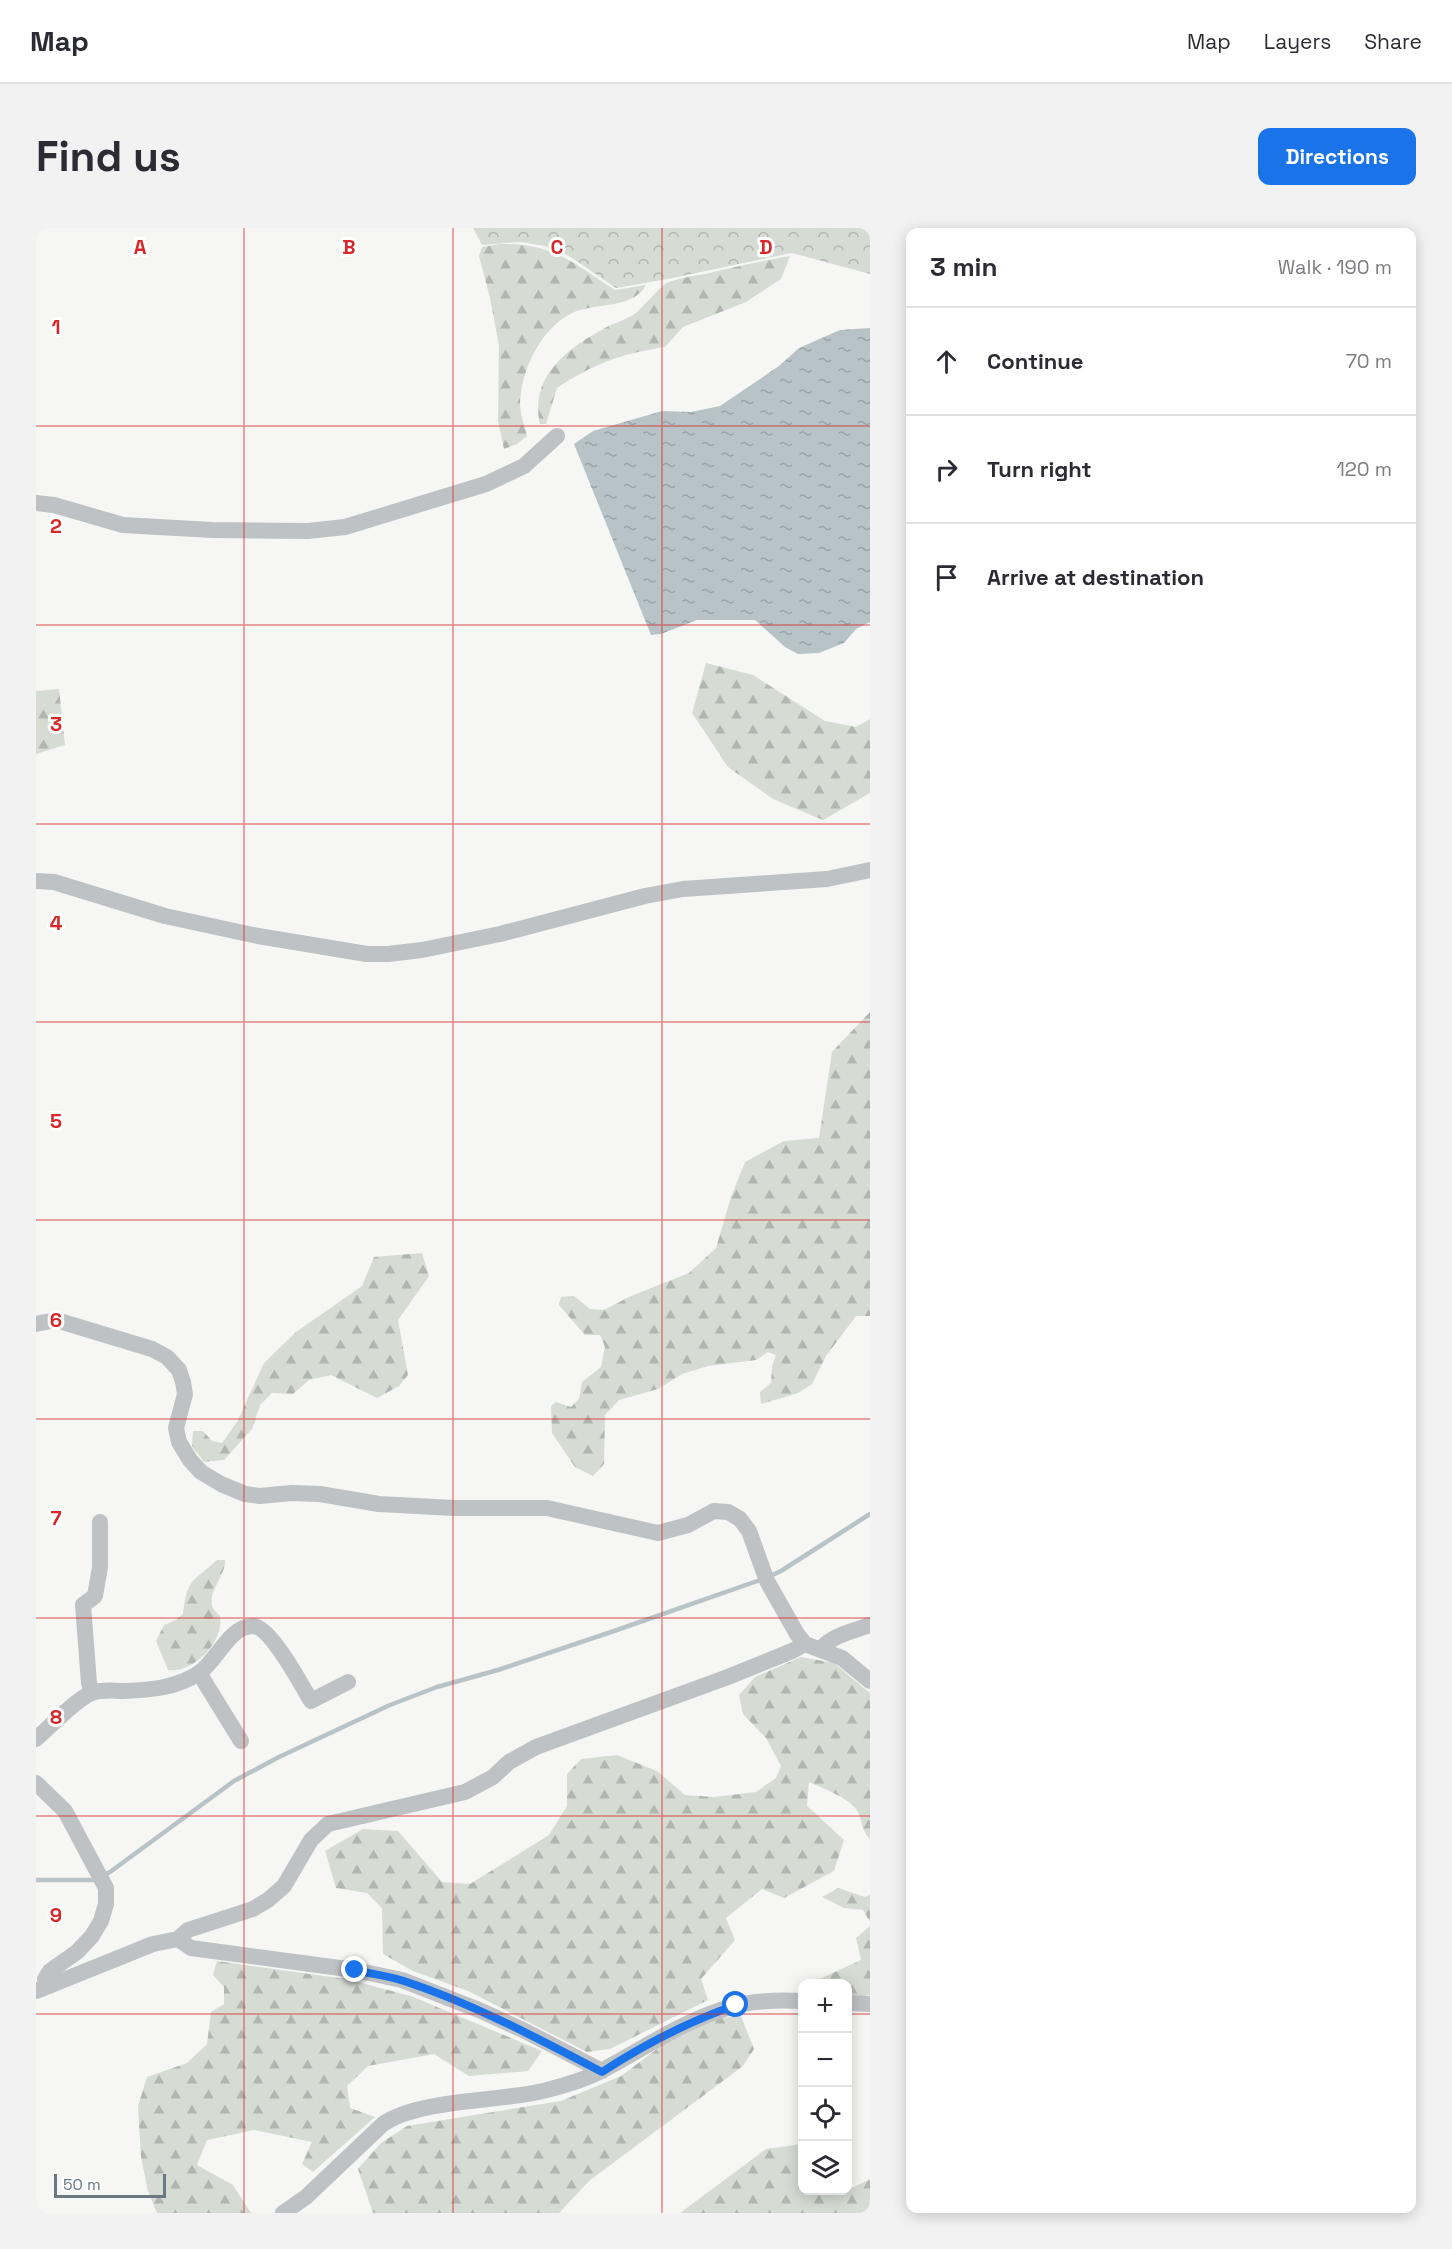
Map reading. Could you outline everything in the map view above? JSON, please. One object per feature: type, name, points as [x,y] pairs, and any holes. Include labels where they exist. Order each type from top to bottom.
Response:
[{"type":"street","points":[[36,502],[123,525],[212,530],[308,531],[345,527],[486,484],[524,466],[542,452],[557,435]]},
{"type":"street","points":[[36,881],[54,882],[165,916],[258,936],[367,954],[388,954],[422,950],[500,934],[645,896],[683,889],[828,879],[870,870]]},
{"type":"street","points":[[36,1324],[56,1320],[152,1349],[167,1357],[179,1370],[185,1394],[176,1428],[179,1442],[201,1472],[245,1494],[260,1496],[291,1493],[320,1494],[379,1504],[454,1508],[547,1508],[658,1533],[688,1525],[714,1511],[728,1512],[740,1519],[748,1532],[765,1576],[797,1634],[813,1646],[842,1658],[870,1681]]},
{"type":"street","points":[[92,1693],[89,1683],[83,1605],[95,1596],[100,1567],[100,1522]]},
{"type":"street","points":[[42,1989],[153,1944],[178,1939],[188,1930],[253,1909],[284,1886],[311,1840],[328,1824],[465,1792],[493,1777],[509,1762],[536,1747],[728,1677],[792,1651],[826,1643],[870,1625]]},
{"type":"street","points":[[36,1739],[92,1693],[153,1690],[172,1685],[199,1672],[231,1637],[241,1629],[254,1626],[261,1629],[273,1641],[311,1701],[348,1682]]},
{"type":"street","points":[[199,1672],[241,1741]]},
{"type":"street","points":[[36,1783],[65,1811],[102,1877],[106,1904],[101,1921],[92,1936],[76,1952],[50,1971],[42,1989]]},
{"type":"street","points":[[178,1939],[191,1948],[355,1970],[402,1980],[516,2026],[602,2072]]},
{"type":"street","points":[[283,2213],[306,2197],[395,2115],[540,2091],[602,2072],[664,2034],[714,2012],[756,2002],[798,2001]]},
{"type":"street","points":[[852,2003],[870,2004]]},
{"type":"green space","points":[[473,228],[870,228],[870,274],[792,253],[616,288],[569,256],[545,246],[521,242],[482,245]]},
{"type":"green space","points":[[500,244],[535,247],[562,256],[615,290],[646,285],[632,298],[574,312],[552,328],[535,351],[524,377],[520,404],[527,436],[517,444],[504,449],[498,421],[499,346],[479,256],[482,247]]},
{"type":"green space","points":[[790,256],[781,279],[746,302],[683,327],[665,347],[609,361],[557,388],[546,424],[540,424],[538,407],[540,392],[554,366],[576,346],[636,313],[666,284],[682,278]]},
{"type":"green space","points":[[706,663],[753,675],[825,721],[856,727],[870,719],[870,793],[823,820],[773,799],[728,767],[692,713]]},
{"type":"green space","points":[[59,689],[65,745],[36,754],[36,691]]},
{"type":"green space","points":[[870,1012],[870,1316],[856,1316],[826,1356],[812,1384],[798,1393],[761,1404],[760,1392],[771,1383],[772,1366],[776,1355],[768,1352],[756,1360],[708,1366],[682,1374],[658,1389],[619,1400],[605,1415],[604,1464],[593,1476],[575,1467],[552,1433],[551,1406],[556,1402],[571,1407],[579,1399],[582,1382],[601,1367],[605,1347],[600,1335],[585,1335],[559,1305],[561,1297],[574,1296],[590,1309],[604,1310],[631,1296],[689,1273],[716,1248],[731,1197],[745,1162],[784,1141],[819,1138],[832,1052]]},
{"type":"green space","points":[[422,1253],[429,1276],[398,1320],[408,1375],[399,1386],[377,1398],[331,1375],[309,1380],[293,1394],[272,1393],[260,1405],[252,1429],[224,1460],[204,1462],[192,1446],[193,1431],[203,1431],[212,1441],[222,1443],[237,1422],[264,1363],[296,1332],[362,1286],[374,1257]]},
{"type":"green space","points":[[217,1560],[225,1560],[222,1574],[212,1596],[214,1609],[220,1616],[218,1636],[197,1661],[178,1670],[168,1670],[156,1641],[164,1625],[183,1614],[187,1593],[192,1582]]},
{"type":"green space","points":[[801,1657],[834,1663],[870,1693],[870,1839],[852,1805],[834,1793],[809,1782],[807,1806],[844,1840],[834,1871],[784,1898],[762,1889],[726,1918],[735,1940],[701,1979],[708,2000],[610,2049],[587,2052],[468,1991],[413,1971],[383,1954],[382,1908],[367,1893],[336,1888],[325,1851],[363,1829],[398,1831],[442,1882],[470,1884],[549,1835],[567,1806],[567,1774],[581,1759],[617,1755],[657,1771],[685,1795],[714,1797],[756,1792],[776,1778],[781,1766],[766,1738],[743,1714],[739,1695],[755,1677]]},
{"type":"green space","points":[[838,1888],[865,1897],[870,1895],[870,1922],[863,1910],[844,1908],[822,1897]]},
{"type":"green space","points":[[870,1926],[870,1995],[852,1998],[852,1979],[820,1979],[861,1960],[856,1938]]},
{"type":"green space","points":[[217,1961],[346,1979],[411,1996],[542,2051],[528,2071],[469,2076],[434,2054],[368,2066],[347,2086],[350,2108],[375,2117],[313,2172],[302,2164],[312,2142],[254,2130],[207,2140],[197,2165],[233,2185],[251,2213],[157,2213],[148,2191],[141,2157],[138,2106],[147,2077],[187,2063],[207,2044],[211,2012],[224,2004],[224,1987],[213,1975]]},
{"type":"green space","points":[[741,2016],[754,2049],[743,2066],[589,2181],[559,2213],[373,2213],[358,2169],[381,2143],[407,2126],[561,2101],[621,2076],[669,2040],[719,2018]]},
{"type":"green space","points":[[798,2145],[798,2195],[852,2195],[852,2188],[870,2179],[870,2213],[680,2213],[766,2149]]},
{"type":"water","points":[[870,328],[870,622],[856,629],[844,643],[819,653],[798,654],[785,647],[755,620],[697,620],[661,634],[651,635],[574,444],[593,431],[662,411],[691,412],[720,406],[779,366],[799,348],[840,330]]},
{"type":"waterway","points":[[770,1576],[870,1514]]},
{"type":"waterway","points":[[36,1880],[94,1880],[110,1872],[234,1781],[279,1757],[390,1705],[437,1687],[498,1670],[763,1579]]},
{"type":"route","points":[[355,1970],[402,1980],[479,2010],[525,2031],[602,2072],[664,2034],[736,2005]]}]
